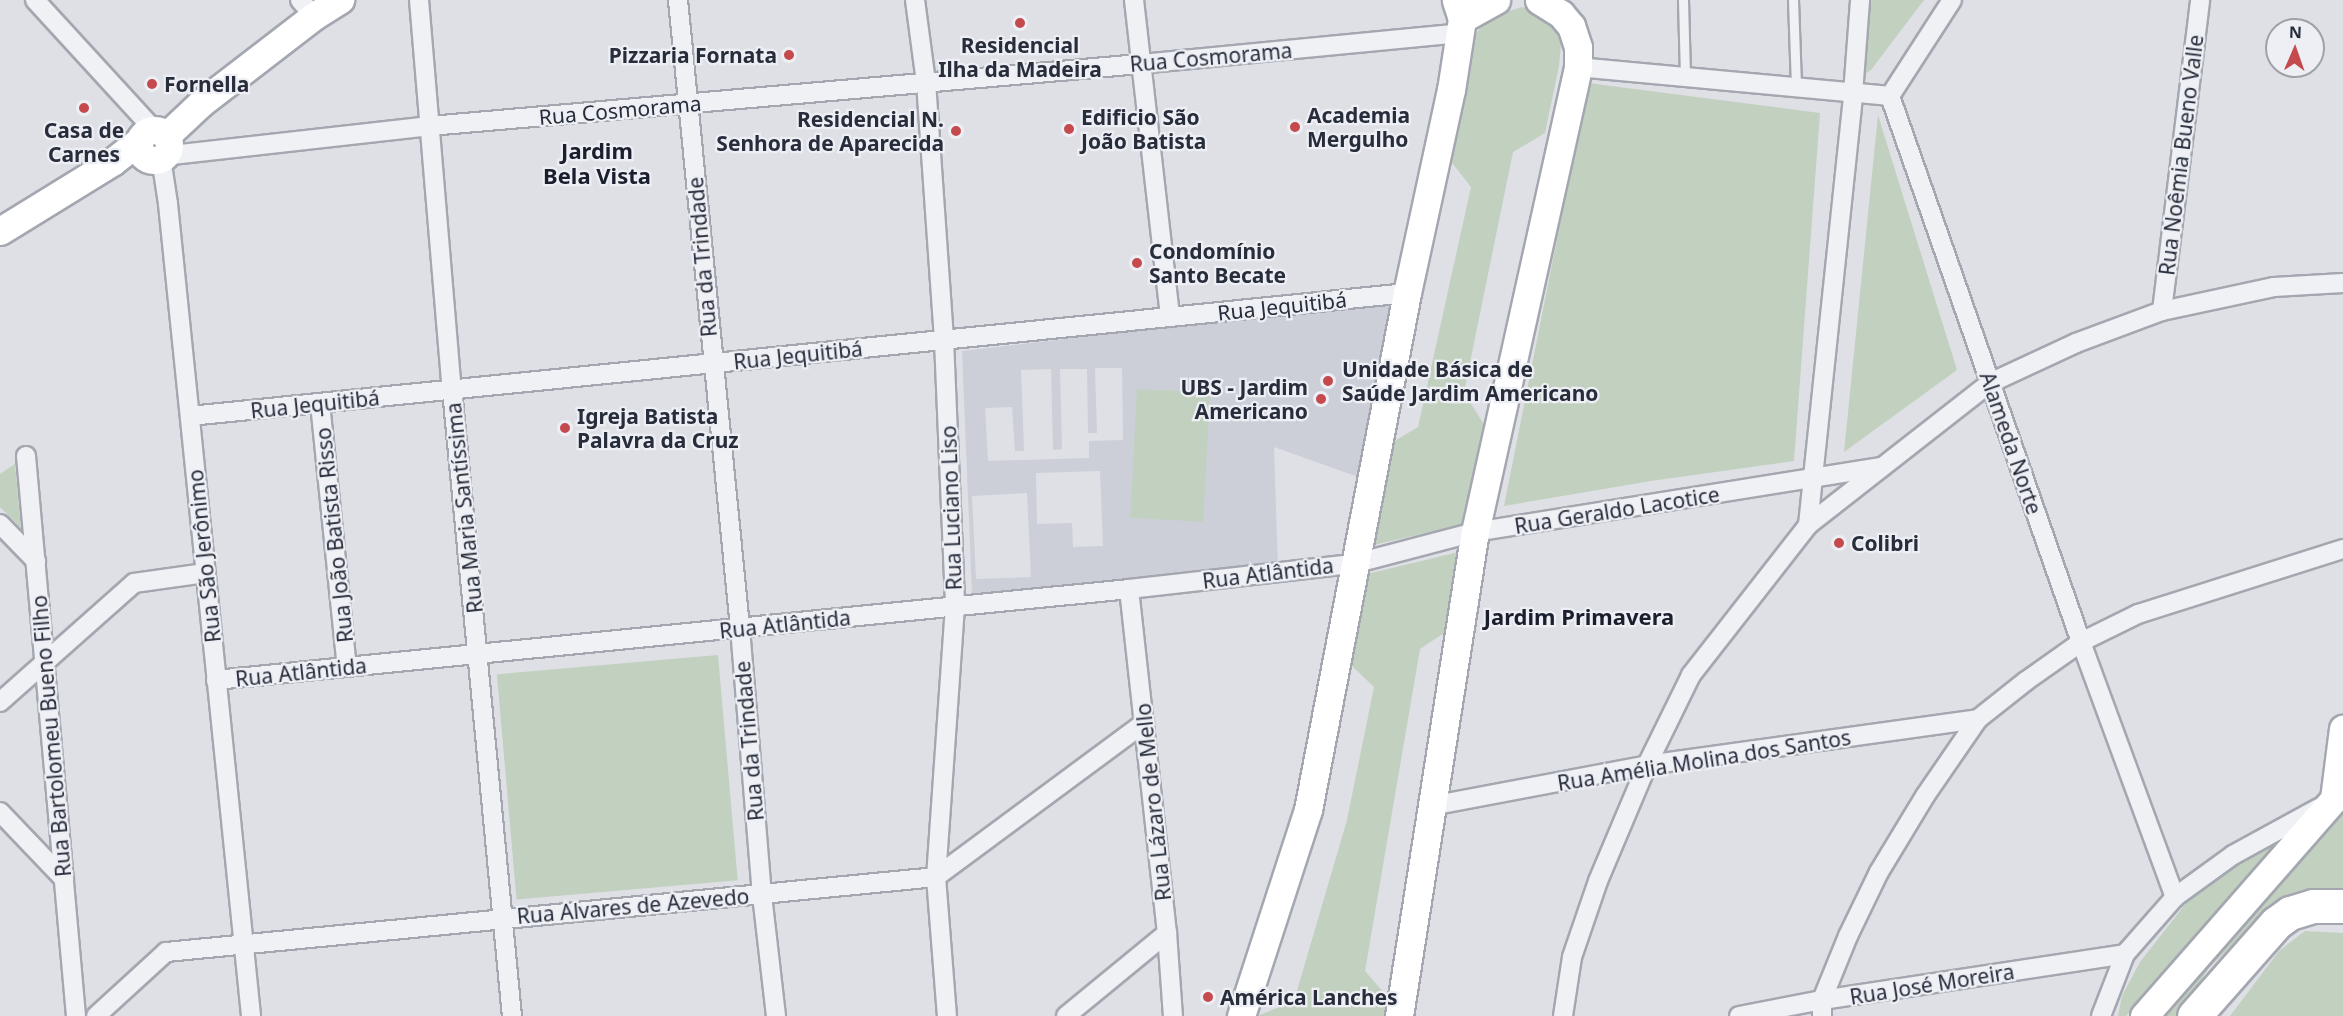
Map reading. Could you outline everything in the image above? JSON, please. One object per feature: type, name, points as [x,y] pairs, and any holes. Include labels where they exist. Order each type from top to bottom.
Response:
[{"type":"highway","points":[[2194,1016],[2276,923],[2289,913],[2313,906],[2343,906]]},
{"type":"main road","points":[[0,231],[111,162],[155,145],[315,5],[340,0]]},
{"type":"main road","points":[[1241,1016],[1308,810],[1353,564],[1407,293],[1451,90],[1459,17],[1496,0]]},
{"type":"main road","points":[[1399,1016],[1475,532],[1578,67],[1578,47],[1571,26],[1562,14],[1539,0]]},
{"type":"main road","points":[[2144,1016],[2334,800],[2343,729]]},
{"type":"street","points":[[35,0],[131,108],[155,145]]},
{"type":"street","name":"Rua Maria Santíssima","points":[[419,0],[452,390],[512,1016]]},
{"type":"street","name":"Rua da Trindade","points":[[678,0],[712,364],[740,628],[762,895],[776,1016]]},
{"type":"street","name":"Rua Luciano Liso","points":[[915,0],[926,82],[944,340],[955,606],[936,877],[947,1016]]},
{"type":"street","points":[[1134,0],[1170,317]]},
{"type":"street","points":[[1808,525],[1853,93],[1860,0]]},
{"type":"street","points":[[1578,67],[1890,96],[1952,0]]},
{"type":"street","name":"Rua Noêmia Bueno Valle","points":[[2162,311],[2200,0]]},
{"type":"street","name":"Rua Cosmorama","points":[[155,145],[210,151],[430,126],[1140,64],[1459,17]]},
{"type":"street","name":"Alameda Norte","points":[[1890,96],[2081,642],[2175,897]]},
{"type":"street","name":"Rua São Jerônimo","points":[[155,145],[168,204],[251,1016]]},
{"type":"street","points":[[1563,1016],[1572,957],[1598,881],[1647,765],[1691,675],[1808,525],[1990,383],[2076,343],[2162,311],[2274,287],[2343,283]]},
{"type":"street","name":"Rua Jequitibá","points":[[190,416],[1407,293]]},
{"type":"street","name":"Rua João Batista Risso","points":[[320,403],[347,667]]},
{"type":"street","name":"Rua Bartolomeu Bueno Filho","points":[[26,456],[76,1016]]},
{"type":"street","name":"Rua Geraldo Lacotice","points":[[1353,564],[1475,532],[1882,467]]},
{"type":"street","points":[[0,524],[36,561]]},
{"type":"street","points":[[1822,1008],[1848,936],[1879,872],[1925,796],[1978,719],[2081,642],[2138,614],[2343,549]]},
{"type":"street","name":"Rua Atlântida","points":[[216,680],[1129,589],[1353,564]]},
{"type":"street","points":[[0,702],[134,583],[205,573]]},
{"type":"street","name":"Rua Lázaro de Mello","points":[[1129,589],[1167,933],[1173,1016]]},
{"type":"street","name":"Rua Amélia Molina dos Santos","points":[[1431,806],[1647,765],[1978,719]]},
{"type":"street","points":[[936,877],[1144,723]]},
{"type":"street","points":[[2101,1016],[2125,954],[2175,897],[2233,855],[2334,800]]},
{"type":"street","points":[[0,812],[64,879]]},
{"type":"street","name":"Rua Alvares de Azevedo","points":[[96,1016],[166,952],[936,877]]},
{"type":"street","points":[[1066,1016],[1167,933]]},
{"type":"street","name":"Rua José Moreira","points":[[1739,1016],[1822,1008],[2125,954]]},
{"type":"lane","points":[[1683,0],[1685,77]]},
{"type":"lane","points":[[1793,0],[1796,88]]},
{"type":"shaded area","points":[[1399,300],[1364,479],[1274,447],[1278,569],[972,594],[962,351]],"holes":[[[1095,368],[1122,368],[1123,440],[1089,441],[1089,458],[988,461],[985,408],[1012,407],[1015,451],[1024,451],[1021,370],[1051,369],[1053,450],[1062,449],[1060,369],[1087,369],[1088,433],[1097,433]],[[1100,471],[1103,546],[1073,547],[1072,523],[1037,524],[1036,473]],[[1027,493],[1031,577],[976,579],[972,496]]]},
{"type":"green space","points":[[1868,0],[1924,0],[1871,70],[1863,75]]},
{"type":"green space","points":[[1522,7],[1538,12],[1557,32],[1561,44],[1559,66],[1545,133],[1513,152],[1464,392],[1486,428],[1465,524],[1369,546],[1388,445],[1418,427],[1471,187],[1449,159],[1474,37],[1487,18]]},
{"type":"green space","points":[[1588,83],[1820,113],[1794,461],[1651,481],[1504,506]]},
{"type":"green space","points":[[1878,115],[1957,370],[1844,452]]},
{"type":"green space","points":[[1137,389],[1210,393],[1203,522],[1130,518]]},
{"type":"green space","points":[[15,464],[21,528],[0,507],[0,474]]},
{"type":"green space","points":[[1463,551],[1450,629],[1420,649],[1365,971],[1390,1000],[1388,1016],[1257,1016],[1294,1001],[1347,820],[1374,687],[1349,663],[1367,574]]},
{"type":"green space","points":[[718,655],[738,880],[517,899],[497,674]]},
{"type":"green space","points":[[2343,793],[2343,891],[2289,895],[2257,920],[2209,968],[2177,1016],[2159,1016]]},
{"type":"green space","points":[[2291,835],[2126,1016],[2118,1016],[2122,996],[2140,962],[2187,902],[2237,861]]},
{"type":"green space","points":[[2305,931],[2343,933],[2343,1016],[2230,1016],[2279,951]]},
{"type":"place","name":"Residencial Ilha da Madeira","points":[[1020,23]]},
{"type":"place","name":"Pizzaria Fornata","points":[[789,55]]},
{"type":"place","name":"Fornella","points":[[152,84]]},
{"type":"place","name":"Casa de Carnes","points":[[84,108]]},
{"type":"place","name":"Academia Mergulho","points":[[1295,127]]},
{"type":"place","name":"Edificio São João Batista","points":[[1069,129]]},
{"type":"place","name":"Residencial N. Senhora de Aparecida","points":[[956,131]]},
{"type":"place","name":"Condomínio Santo Becate","points":[[1137,263]]},
{"type":"place","name":"Unidade Básica de Saúde Jardim Americano","points":[[1328,381]]},
{"type":"place","name":"UBS - Jardim Americano","points":[[1321,399]]},
{"type":"place","name":"Igreja Batista Palavra da Cruz","points":[[565,428]]},
{"type":"place","name":"Colibri","points":[[1839,543]]},
{"type":"place","name":"América Lanches","points":[[1208,997]]},
{"type":"district","name":"Jardim Bela Vista","points":[[597,162]]},
{"type":"district","name":"Jardim Primavera","points":[[1579,617]]}]
